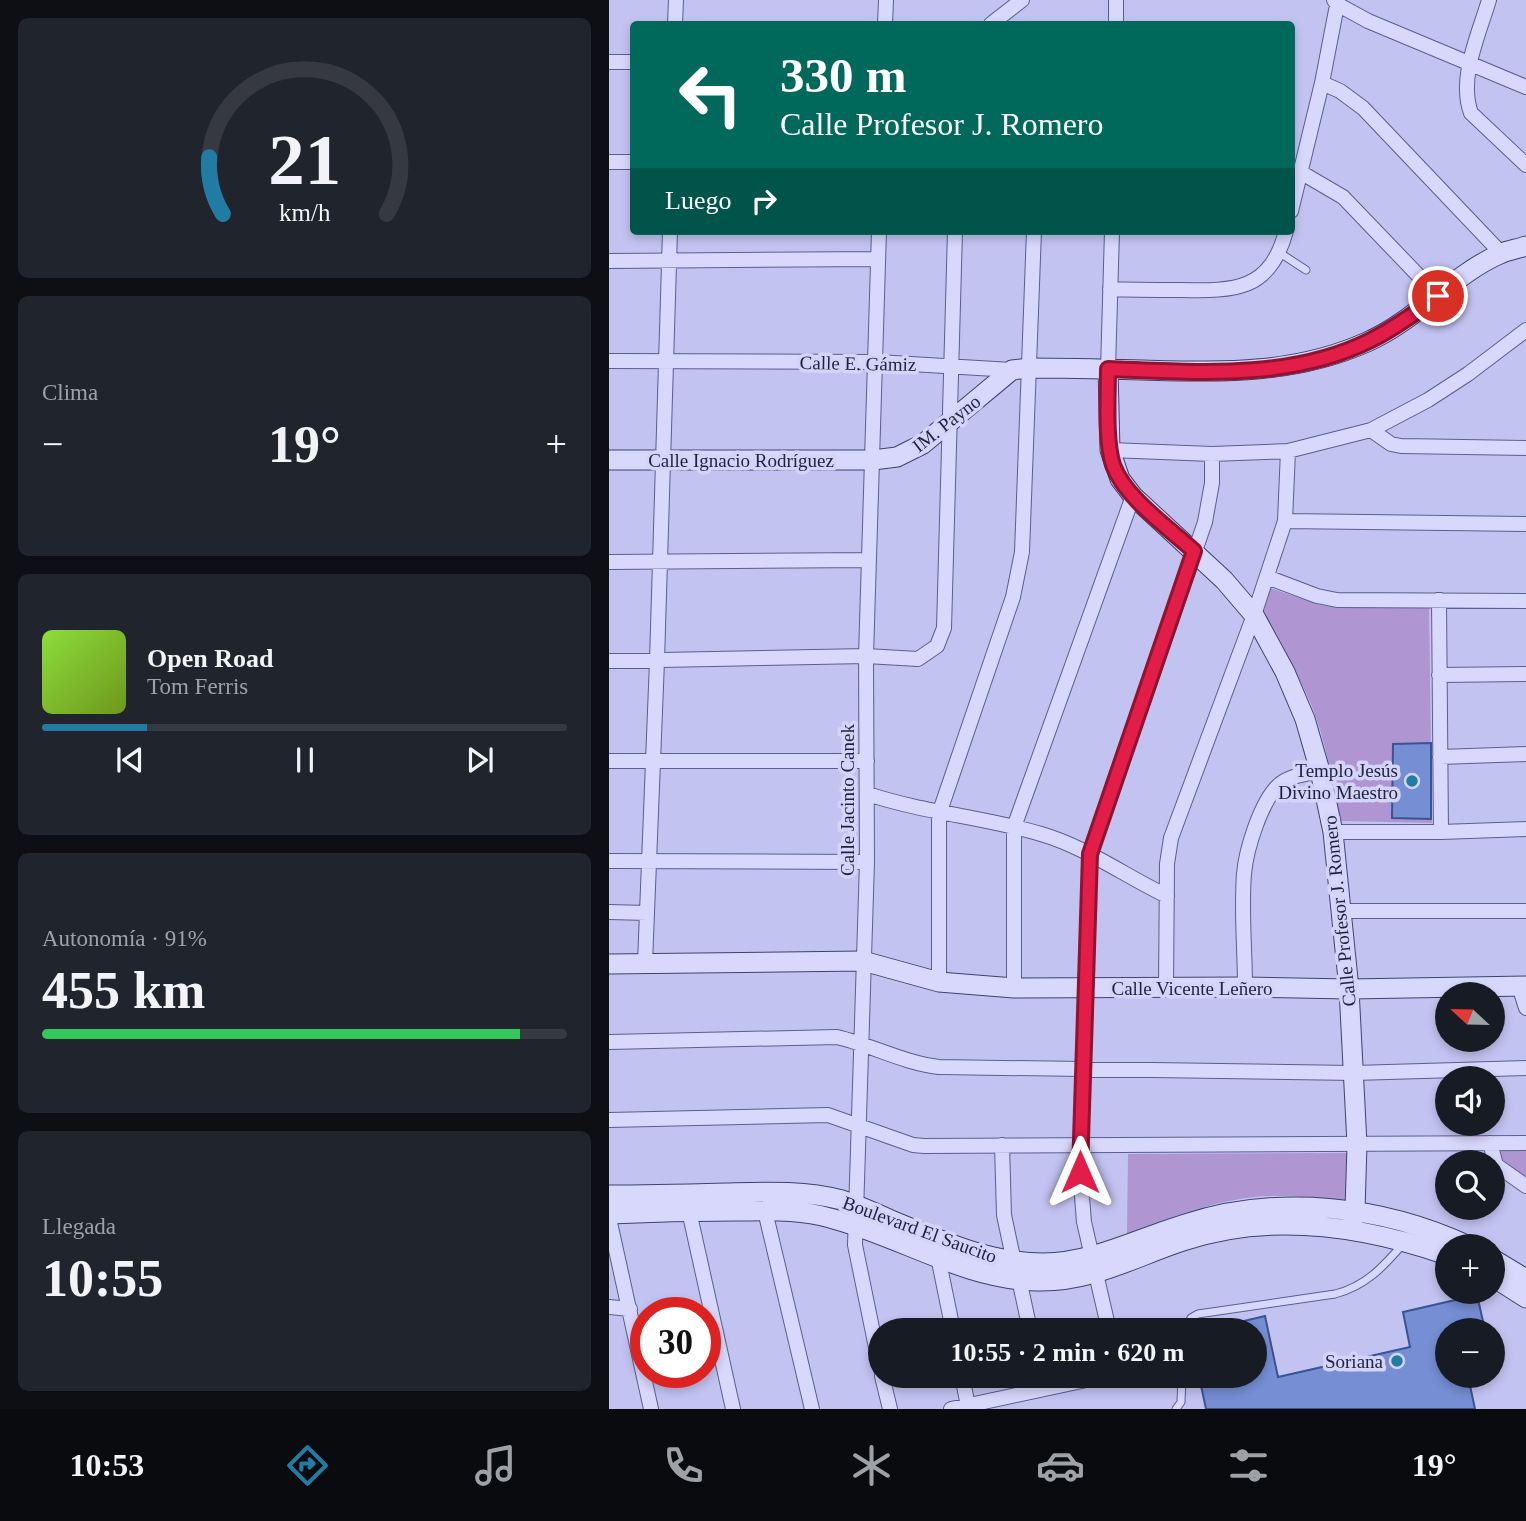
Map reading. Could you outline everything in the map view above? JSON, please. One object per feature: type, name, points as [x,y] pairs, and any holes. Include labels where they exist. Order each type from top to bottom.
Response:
[{"type":"street","points":[[675,0],[675,21]]},
{"type":"street","points":[[885,21],[886,0]]},
{"type":"street","points":[[995,21],[1022,0]]},
{"type":"street","points":[[1116,0],[1117,21]]},
{"type":"street","points":[[1489,0],[1471,63],[1467,84],[1468,105],[1471,113],[1526,165]]},
{"type":"street","points":[[1295,197],[1322,83],[1336,1],[1368,21],[1526,87]]},
{"type":"street","points":[[609,62],[630,62]]},
{"type":"street","points":[[1322,83],[1340,91],[1363,108],[1501,253]]},
{"type":"street","points":[[609,162],[630,162]]},
{"type":"street","points":[[1302,173],[1343,197],[1438,296]]},
{"type":"street","points":[[645,963],[670,235]]},
{"type":"street","name":"Calle Jacinto Canek","points":[[870,1318],[856,1254],[855,1225],[867,862],[866,656],[879,235]]},
{"type":"street","points":[[609,662],[866,656],[918,659],[931,652],[941,640],[944,628],[955,235]]},
{"type":"street","points":[[939,982],[939,814],[1013,597],[1022,552],[1021,369],[1034,235]]},
{"type":"street","points":[[1108,369],[1112,235]]},
{"type":"street","points":[[1110,289],[1218,291],[1237,288],[1268,270],[1280,253],[1285,235]]},
{"type":"street","name":"Calle E. Gámiz","points":[[609,361],[877,362],[1021,369],[1201,372],[1283,368],[1334,356],[1371,341],[1438,296],[1468,272],[1501,253],[1526,246]]},
{"type":"street","points":[[609,261],[878,259]]},
{"type":"street","points":[[1110,450],[1212,454],[1288,452],[1371,430],[1438,394],[1526,330]]},
{"type":"street","name":"IM. Payno","points":[[873,460],[897,457],[910,452],[1021,369]]},
{"type":"street","name":"Calle Profesor J. Romero","points":[[1108,369],[1110,450],[1120,479],[1133,496],[1224,580],[1254,615],[1286,673],[1305,719],[1320,771],[1333,832],[1349,989],[1357,1144],[1353,1220]]},
{"type":"street","points":[[1371,430],[1396,446],[1526,448]]},
{"type":"street","points":[[1166,988],[1167,864],[1171,838],[1254,615],[1285,521],[1288,452]]},
{"type":"street","points":[[1106,1318],[1084,1222],[1079,1145],[1090,854],[1205,522],[1212,454]]},
{"type":"street","name":"Calle Ignacio Rodríguez","points":[[609,460],[873,460]]},
{"type":"street","points":[[1014,988],[1014,827],[1133,496]]},
{"type":"street","points":[[1285,521],[1526,524]]},
{"type":"street","points":[[609,562],[869,560]]},
{"type":"street","points":[[1267,577],[1317,596],[1337,600],[1526,601]]},
{"type":"street","points":[[1439,600],[1441,832]]},
{"type":"street","points":[[1439,675],[1526,674]]},
{"type":"street","points":[[1440,757],[1526,754]]},
{"type":"street","points":[[609,761],[867,761]]},
{"type":"street","points":[[1245,987],[1244,872],[1253,836],[1265,804],[1274,790],[1292,776],[1320,771]]},
{"type":"street","points":[[868,794],[939,814],[1043,834],[1090,854],[1167,896]]},
{"type":"street","points":[[1333,832],[1526,829]]},
{"type":"street","points":[[609,861],[867,862]]},
{"type":"street","points":[[1341,911],[1526,911]]},
{"type":"street","points":[[609,912],[647,912]]},
{"type":"street","name":"Calle Vicente Leñero","points":[[609,964],[863,961],[939,982],[1014,988],[1349,989],[1523,986]]},
{"type":"street","points":[[1523,986],[1526,1008]]},
{"type":"street","points":[[609,1042],[837,1037],[925,1065],[1354,1073],[1526,1068]]},
{"type":"street","points":[[609,1120],[816,1114],[828,1115],[913,1145],[1526,1143]]},
{"type":"street","points":[[1490,1143],[1496,1165],[1526,1186]]},
{"type":"street","points":[[1002,1145],[1004,1215],[1027,1318]]},
{"type":"street","name":"Boulevard El Saucito","points":[[609,1195],[785,1192],[818,1195],[856,1205],[1016,1271]]},
{"type":"street","points":[[689,1211],[733,1409]]},
{"type":"street","name":"Boulevard El Saucito","points":[[609,1216],[689,1211],[809,1213],[855,1225],[975,1271],[1016,1271],[1045,1263],[1093,1265],[1232,1229],[1285,1224],[1353,1220],[1405,1222],[1441,1234]]},
{"type":"street","points":[[765,1211],[811,1409]]},
{"type":"street","points":[[609,1216],[630,1309],[609,1307]]},
{"type":"street","name":"Boulevard El Saucito","points":[[1353,1220],[1435,1251]]},
{"type":"street","points":[[938,1256],[951,1318]]},
{"type":"street","points":[[1505,1266],[1526,1279]]},
{"type":"street","points":[[1505,1285],[1526,1298]]},
{"type":"street","points":[[647,1388],[651,1409]]},
{"type":"street","points":[[885,1388],[890,1409]]},
{"type":"street","points":[[964,1388],[968,1406]]},
{"type":"street","points":[[951,1409],[1024,1388]]},
{"type":"lane","points":[[1280,253],[1307,270]]},
{"type":"lane","points":[[1191,1318],[1198,1314],[1350,1290],[1370,1279],[1406,1241]]},
{"type":"lane","points":[[1176,1409],[1181,1402],[1182,1388]]},
{"type":"shaded area","points":[[1270,588],[1320,605],[1339,608],[1429,606],[1432,823],[1340,821],[1325,747],[1311,704],[1262,612]]},
{"type":"shaded area","points":[[1505,1151],[1526,1151],[1526,1176],[1505,1165]]},
{"type":"shaded area","points":[[1352,1153],[1348,1202],[1284,1196],[1246,1198],[1185,1213],[1127,1235],[1128,1154]]},
{"type":"building","name":"Templo Jesús Divino Maestro","points":[[1431,743],[1431,819],[1392,818],[1393,744]]},
{"type":"building","name":"Soriana","points":[[1438,1304],[1479,1304],[1482,1318],[1435,1318],[1435,1388],[1471,1388],[1475,1409],[1206,1409],[1202,1388],[1267,1388],[1267,1325],[1278,1377],[1410,1347],[1403,1312]]},
{"type":"place","name":"Templo Jesús Divino Maestro","points":[[1412,781]]},
{"type":"place","name":"Soriana","points":[[1397,1361]]},
{"type":"route","points":[[1080,1172],[1090,854],[1194,551],[1133,496],[1113,465],[1110,450],[1108,369],[1201,372],[1283,368],[1334,356],[1371,341],[1438,296]]}]
